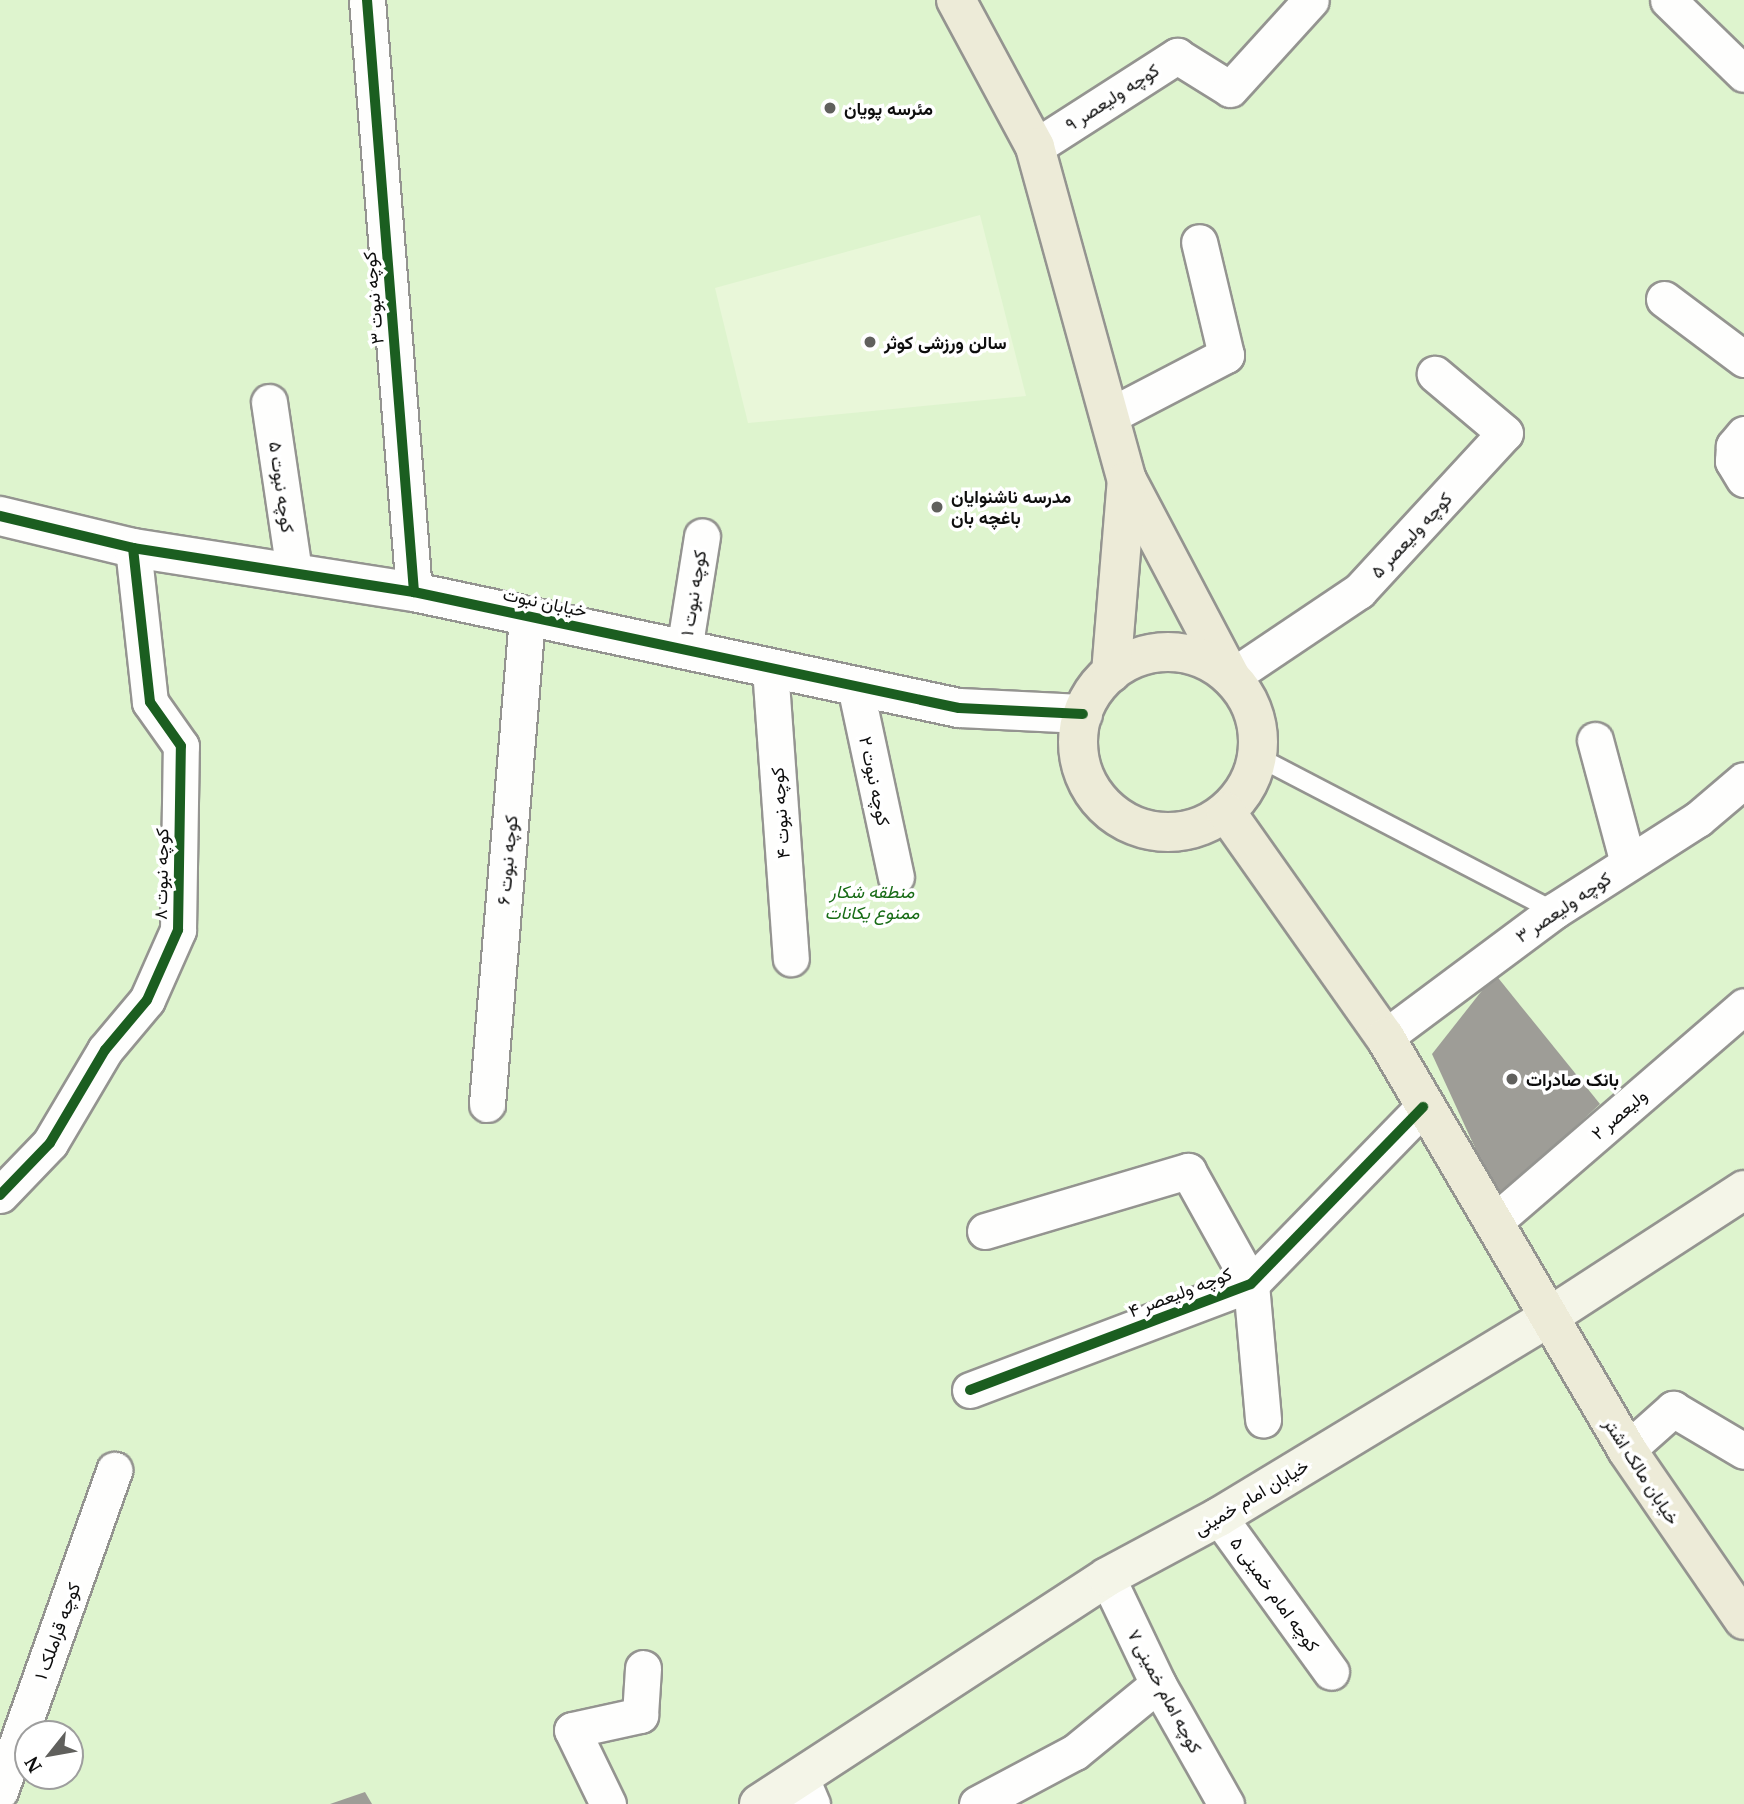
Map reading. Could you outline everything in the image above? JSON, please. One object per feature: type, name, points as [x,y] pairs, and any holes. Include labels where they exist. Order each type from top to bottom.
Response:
[{"type":"main road","points":[[962,3],[1035,147],[1127,480],[1231,677],[1256,718],[1258,757],[1249,780],[1226,812],[1203,826],[1162,832],[1125,821],[1090,790],[1079,745],[1084,704],[1111,673],[1134,659],[1172,651],[1197,656],[1231,677]]},
{"type":"main road","points":[[1111,673],[1127,480]]},
{"type":"main road","name":"خیابان مالک اشتر","points":[[1226,812],[1385,1037],[1423,1107],[1494,1222],[1547,1318],[1627,1450],[1744,1620]]},
{"type":"main road","name":"خیابان امام خمینی","points":[[759,1804],[807,1791],[1107,1577],[1219,1517],[1547,1318],[1744,1190]]},
{"type":"street","name":"کوچه نبوت ۳","points":[[367,0],[414,592]]},
{"type":"street","name":"کوچه ولیعصر ۹","points":[[1035,147],[1177,56],[1230,89],[1311,0]]},
{"type":"street","points":[[1668,0],[1744,74]]},
{"type":"street","points":[[1110,416],[1226,355],[1199,242]]},
{"type":"street","points":[[1664,299],[1744,359]]},
{"type":"street","name":"کوچه ولیعصر ۵","points":[[1231,677],[1359,591],[1505,433],[1435,374]]},
{"type":"street","name":"کوچه نبوت ۵","points":[[269,402],[294,571]]},
{"type":"street","points":[[1744,434],[1734,446],[1733,461],[1744,479]]},
{"type":"street","name":"خیابان نبوت","points":[[0,516],[133,548],[294,571],[414,592],[959,708],[1083,714]]},
{"type":"street","name":"کوچه نبوت ۱","points":[[684,650],[702,536]]},
{"type":"street","name":"کوچه نبوت ۸","points":[[0,1195],[50,1143],[105,1050],[146,1000],[178,930],[181,746],[150,702],[133,548]]},
{"type":"street","name":"کوچه نبوت ۶","points":[[487,1104],[527,617]]},
{"type":"street","name":"کوچه نبوت ۴","points":[[770,668],[791,958]]},
{"type":"street","name":"کوچه نبوت ۲","points":[[855,686],[895,877]]},
{"type":"street","points":[[1595,740],[1628,863]]},
{"type":"street","name":"کوچه ولیعصر ۳","points":[[1385,1037],[1553,911],[1698,819],[1744,780]]},
{"type":"street","name":"ولیعصر ۲","points":[[1494,1222],[1744,1006]]},
{"type":"street","name":"کوچه ولیعصر ۴","points":[[970,1390],[1251,1284],[1423,1107]]},
{"type":"street","points":[[985,1231],[1188,1171],[1251,1284],[1263,1419]]},
{"type":"street","points":[[1627,1450],[1673,1409],[1744,1451]]},
{"type":"street","name":"کوچه قراملک ۱","points":[[0,1791],[114,1470]]},
{"type":"street","name":"کوچه امام خمینی ۵","points":[[1219,1517],[1331,1672]]},
{"type":"street","name":"کوچه امام خمینی ۷","points":[[1107,1577],[1158,1684],[1226,1804]]},
{"type":"street","points":[[608,1804],[572,1730],[640,1715],[643,1668]]},
{"type":"street","points":[[977,1804],[1066,1758],[1158,1684]]},
{"type":"lane","points":[[1258,757],[1553,911]]},
{"type":"green space","name":"منطقه شکار ممنوع یکانات","points":[[0,0],[1744,0],[1744,1804],[0,1804]]},
{"type":"green space","name":"سالن ورزشی کوثر","points":[[980,215],[1026,396],[748,423],[715,288]]},
{"type":"building","name":"بانک صادرات","points":[[1495,974],[1600,1104],[1498,1198],[1432,1054]]},
{"type":"building","points":[[365,1792],[372,1804],[330,1804]]},
{"type":"cycle path","points":[[367,0],[414,592]]},
{"type":"cycle path","points":[[0,516],[133,548],[414,592],[959,708],[1083,714]]},
{"type":"cycle path","points":[[0,1195],[50,1143],[105,1050],[147,1000],[178,930],[181,746],[150,702],[133,548]]},
{"type":"cycle path","points":[[970,1390],[1251,1284],[1423,1107]]},
{"type":"place","name":"مئرسه پویان","points":[[830,108]]},
{"type":"place","name":"سالن ورزشی کوثر","points":[[870,342]]},
{"type":"place","name":"مدرسه ناشنوایان باغچه بان","points":[[937,507]]},
{"type":"place","name":"بانک صادرات","points":[[1512,1079]]}]
